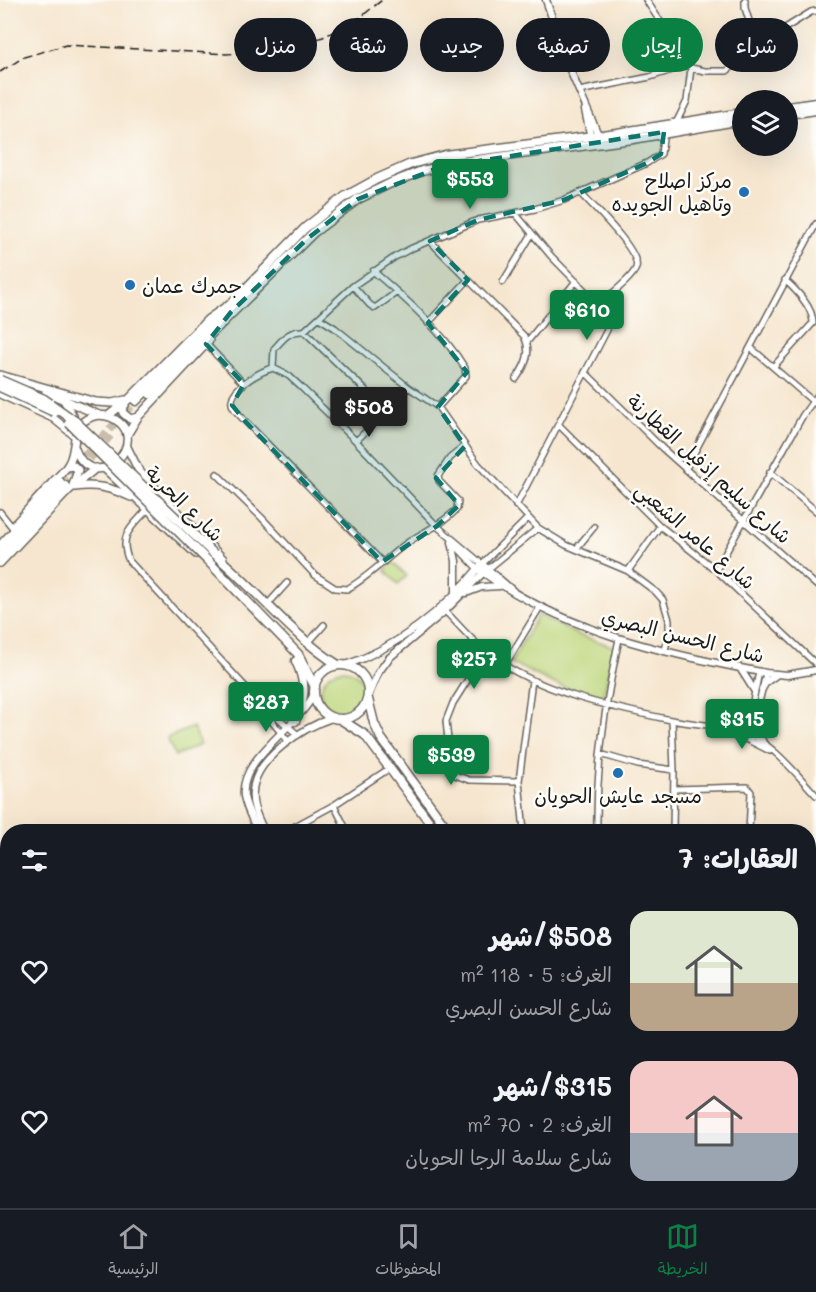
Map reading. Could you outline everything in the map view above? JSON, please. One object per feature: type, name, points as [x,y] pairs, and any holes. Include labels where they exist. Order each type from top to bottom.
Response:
[{"type":"highway","points":[[798,106],[816,103]]},
{"type":"highway","points":[[798,112],[816,112]]},
{"type":"highway","points":[[596,140],[676,123],[732,115]]},
{"type":"highway","points":[[134,402],[229,309],[315,219],[346,196],[385,175],[411,164],[445,155],[596,140],[732,122]]},
{"type":"highway","name":"شارع الحرية","points":[[0,380],[44,399],[75,421],[211,557],[222,574],[298,654],[314,690]]},
{"type":"highway","name":"شارع الحرية","points":[[0,387],[50,409],[71,425],[211,557],[230,568],[307,644],[342,665]]},
{"type":"highway","points":[[0,546],[66,485]]},
{"type":"highway","points":[[0,556],[66,485]]},
{"type":"highway","points":[[284,639],[299,666],[303,684],[304,697],[292,724]]},
{"type":"highway","points":[[431,824],[365,735],[320,708],[314,690],[317,680],[325,670],[342,665],[361,673],[368,685],[368,697],[374,723],[381,738],[444,824]]},
{"type":"highway","points":[[336,718],[354,716],[365,706],[368,697]]},
{"type":"main road","points":[[127,435],[138,417],[227,321],[229,309]]},
{"type":"main road","points":[[0,375],[96,402],[134,402]]},
{"type":"main road","points":[[27,384],[99,415],[117,420],[127,435],[127,447],[139,471]]},
{"type":"main road","points":[[0,394],[24,403],[61,423],[75,436]]},
{"type":"main road","points":[[61,423],[69,423],[74,416],[63,399]]},
{"type":"main road","points":[[134,402],[123,408],[123,413],[130,419],[138,417]]},
{"type":"main road","points":[[108,416],[134,402]]},
{"type":"main road","points":[[0,540],[67,466],[73,454],[75,436],[83,421],[99,415]]},
{"type":"main road","points":[[74,446],[82,460],[100,468],[123,485],[134,498],[202,560],[222,574]]},
{"type":"main road","points":[[66,485],[100,468],[114,465],[122,457],[127,447]]},
{"type":"main road","points":[[0,563],[78,470],[74,466],[67,466]]},
{"type":"main road","points":[[123,485],[120,474],[124,468],[131,466],[139,471],[219,552],[230,568]]},
{"type":"main road","points":[[66,485],[108,487],[134,498]]},
{"type":"street","points":[[546,0],[596,140]]},
{"type":"street","points":[[646,0],[658,18]]},
{"type":"street","points":[[745,0],[748,18]]},
{"type":"street","points":[[798,20],[816,11]]},
{"type":"street","points":[[579,91],[667,72]]},
{"type":"street","points":[[676,123],[687,101],[689,72]]},
{"type":"street","points":[[382,562],[236,410],[232,400],[244,384],[273,368],[273,352],[289,334],[295,330],[304,330],[353,286],[395,257],[472,222],[535,209],[581,193],[657,158],[663,150],[664,132]]},
{"type":"street","points":[[581,193],[603,216],[637,260],[633,273],[599,305]]},
{"type":"street","points":[[515,213],[608,316],[607,330],[516,506]]},
{"type":"street","points":[[686,468],[816,224]]},
{"type":"street","points":[[503,282],[532,234]]},
{"type":"street","points":[[430,241],[520,331],[527,342],[527,358],[516,379]]},
{"type":"street","points":[[373,271],[428,322],[462,362],[466,376],[458,388],[438,407]]},
{"type":"street","points":[[428,322],[468,280]]},
{"type":"street","points":[[774,366],[813,323],[813,314],[785,280]]},
{"type":"street","points":[[527,342],[576,281]]},
{"type":"street","points":[[353,286],[375,308],[397,291]]},
{"type":"street","points":[[319,318],[335,328],[408,387],[438,407],[492,481],[538,528],[566,546],[628,571],[656,592],[667,608],[669,633],[665,650]]},
{"type":"street","points":[[304,330],[387,411]]},
{"type":"street","points":[[207,344],[244,384]]},
{"type":"street","points":[[716,570],[770,472],[814,401],[751,348]]},
{"type":"street","name":"شارع الحسن البصري","points":[[273,368],[289,376],[356,441],[447,536],[502,586],[540,607],[582,626],[619,639],[778,675],[816,670]]},
{"type":"street","name":"شارع سليم إذفيل القطارنة","points":[[585,372],[662,448],[816,585]]},
{"type":"street","points":[[356,441],[408,387]]},
{"type":"street","name":"شارع عامر الشعبي","points":[[559,425],[660,526],[716,570],[816,664]]},
{"type":"street","points":[[217,474],[315,575],[335,588],[347,589],[420,534],[437,526],[454,512],[459,505],[452,493],[440,481],[439,473],[450,458],[465,446]]},
{"type":"street","points":[[770,472],[816,509]]},
{"type":"street","points":[[147,510],[127,532],[124,549],[129,561],[268,712],[292,724],[297,735]]},
{"type":"street","points":[[0,512],[12,527]]},
{"type":"street","points":[[368,697],[378,673],[389,658],[445,611],[527,519]]},
{"type":"street","points":[[628,571],[660,526]]},
{"type":"street","points":[[576,549],[594,527]]},
{"type":"street","points":[[483,568],[538,528]]},
{"type":"street","name":"شارع الحسن البصري","points":[[447,536],[514,592]]},
{"type":"street","points":[[452,542],[460,594]]},
{"type":"street","points":[[268,604],[287,583]]},
{"type":"street","points":[[342,665],[370,656],[392,644],[460,594],[482,586],[502,586]]},
{"type":"street","points":[[505,665],[540,607]]},
{"type":"street","points":[[445,611],[486,651],[532,680],[605,706],[672,720],[728,728],[766,745]]},
{"type":"street","points":[[307,644],[324,625]]},
{"type":"street","points":[[597,824],[600,754],[605,706],[619,639]]},
{"type":"street","points":[[486,651],[453,703],[446,721],[449,758],[455,775],[469,780],[519,781]]},
{"type":"street","points":[[739,667],[754,690]]},
{"type":"street","points":[[748,737],[755,722],[762,689],[762,672]]},
{"type":"street","points":[[748,737],[754,690],[762,672]]},
{"type":"street","points":[[762,689],[766,682],[778,675]]},
{"type":"street","points":[[523,824],[519,781],[532,680]]},
{"type":"street","points":[[254,824],[246,804],[244,786],[253,764],[305,710],[314,690]]},
{"type":"street","points":[[268,712],[271,720],[288,741]]},
{"type":"street","points":[[728,728],[750,716]]},
{"type":"street","points":[[262,824],[253,800],[254,782],[265,764],[297,735],[319,722],[336,718]]},
{"type":"street","points":[[672,720],[673,824]]},
{"type":"street","points":[[755,722],[758,734],[766,745],[816,795]]},
{"type":"street","points":[[714,727],[748,737],[777,755]]},
{"type":"street","points":[[600,754],[638,765],[674,770]]},
{"type":"street","points":[[299,824],[334,805],[390,768]]},
{"type":"street","points":[[674,789],[747,787],[751,792],[749,824]]},
{"type":"street","points":[[334,805],[344,824]]},
{"type":"street","points":[[816,889],[816,899]]},
{"type":"highlighted area","points":[[664,132],[661,154],[647,163],[564,200],[478,220],[430,241],[468,280],[428,323],[467,372],[438,407],[465,446],[436,478],[459,505],[437,526],[382,562],[232,405],[244,384],[206,344],[231,312],[307,239],[358,199],[441,167]]},
{"type":"green space","points":[[393,562],[407,576],[398,584],[385,570]]},
{"type":"green space","points":[[538,615],[576,634],[615,647],[602,700],[555,684],[511,663]]},
{"type":"green space","points":[[343,670],[358,677],[365,692],[358,707],[343,714],[328,707],[321,692],[328,677]]},
{"type":"green space","points":[[193,727],[200,745],[175,756],[167,738]]},
{"type":"tunnel","points":[[60,482],[136,401]]},
{"type":"tunnel","points":[[65,486],[113,433]]},
{"type":"railway","points":[[0,72],[24,57],[66,45],[226,54],[276,51],[323,37],[357,20],[382,0]]},
{"type":"place","name":"مركز اصلاح وتاهيل الجويده","points":[[744,192]]},
{"type":"place","name":"جمرك عمان","points":[[130,285]]},
{"type":"place","name":"مسجد عايش الحويان","points":[[618,773]]}]
